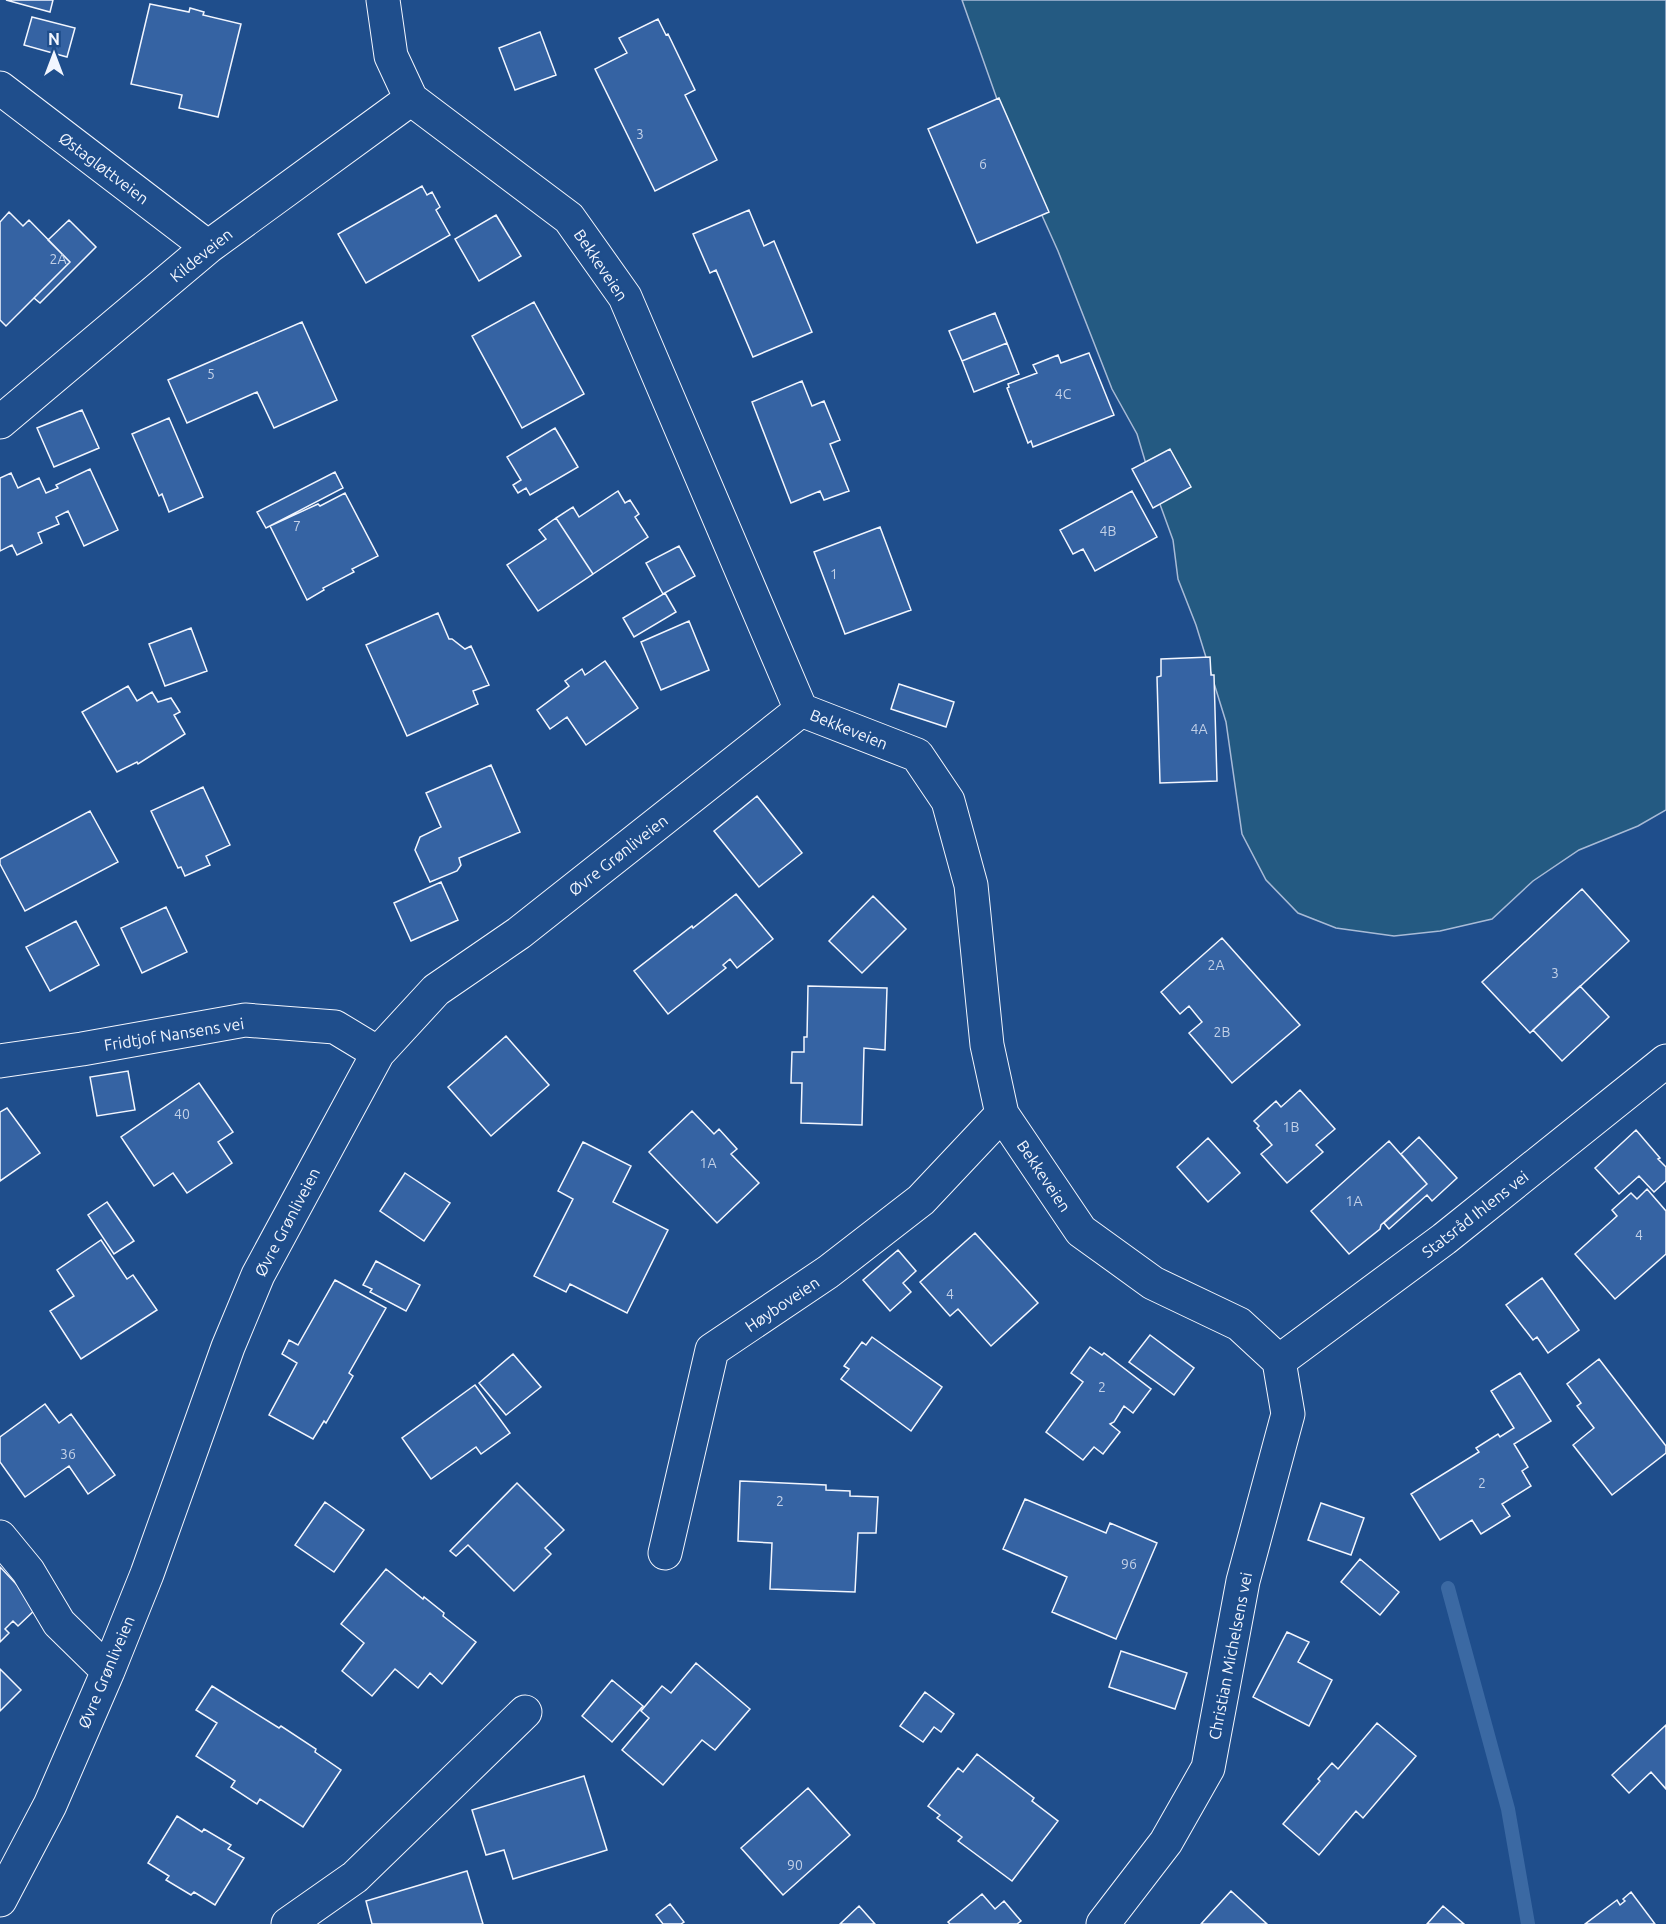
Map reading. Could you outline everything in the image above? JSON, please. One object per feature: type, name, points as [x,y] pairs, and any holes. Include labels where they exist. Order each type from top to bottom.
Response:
[{"type":"street","name":"Bekkeveien","points":[[383,0],[391,56],[411,99],[569,218],[625,297],[801,710],[917,755],[948,801],[971,885],[987,1045],[1002,1114],[1081,1231],[1153,1282],[1239,1324],[1279,1360]]},
{"type":"street","name":"Østagløttveien","points":[[0,88],[208,247]]},
{"type":"street","name":"Kildeveien","points":[[3,414],[208,247],[411,99]]},
{"type":"street","name":"Øvre Grønliveien","points":[[0,1900],[50,1805],[108,1671],[147,1574],[228,1347],[258,1275],[378,1053],[436,990],[519,933],[801,710]]},
{"type":"street","name":"Fridtjof Nansens vei","points":[[0,1061],[245,1020],[335,1027],[378,1053]]},
{"type":"street","name":"Statsråd Ihlens vei","points":[[1279,1360],[1444,1239],[1666,1061]]},
{"type":"street","name":"Høyboveien","points":[[665,1553],[712,1350],[828,1272],[921,1200],[1002,1114]]},
{"type":"street","name":"Christian Michelsens vei","points":[[1103,1924],[1166,1842],[1208,1768],[1243,1581],[1288,1414],[1279,1360]]},
{"type":"street","points":[[0,1537],[28,1571],[59,1623],[108,1671]]},
{"type":"street","points":[[288,1924],[355,1877],[525,1712]]},
{"type":"shaded area","points":[[962,0],[1666,0],[1666,810],[1638,826],[1579,850],[1533,881],[1492,919],[1440,931],[1394,936],[1336,928],[1298,913],[1266,880],[1242,834],[1226,722],[1196,625],[1178,579],[1173,540],[1137,434],[1112,389],[1040,211],[1004,119]]},
{"type":"building","points":[[6,0],[53,0],[50,12]]},
{"type":"building","points":[[150,4],[189,12],[190,8],[204,12],[203,15],[241,24],[218,117],[179,108],[182,95],[131,84]]},
{"type":"building","points":[[32,17],[75,28],[67,57],[24,45]]},
{"type":"building","points":[[658,19],[666,35],[668,34],[695,90],[685,95],[717,160],[655,191],[595,69],[627,53],[619,38]]},
{"type":"building","points":[[540,32],[556,75],[515,90],[499,48]]},
{"type":"building","points":[[999,98],[1049,212],[977,243],[928,129]]},
{"type":"building","points":[[422,186],[427,195],[432,192],[440,207],[436,210],[450,235],[366,283],[338,234]]},
{"type":"building","points":[[749,210],[764,246],[774,241],[812,332],[753,357],[716,270],[710,273],[693,234]]},
{"type":"building","points":[[9,212],[23,226],[29,220],[70,262],[6,326],[0,320],[0,222]]},
{"type":"building","points":[[496,215],[521,256],[479,281],[455,239]]},
{"type":"building","points":[[69,220],[96,247],[40,303],[34,298],[70,262],[48,240]]},
{"type":"building","points":[[534,302],[584,394],[522,428],[472,336]]},
{"type":"building","points":[[995,313],[1007,343],[962,361],[949,331]]},
{"type":"building","points":[[302,322],[337,400],[274,428],[257,392],[187,423],[168,380]]},
{"type":"building","points":[[1007,343],[1019,374],[974,392],[962,361]]},
{"type":"building","points":[[1089,353],[1114,415],[1033,447],[1031,441],[1028,443],[1007,388],[1008,384],[1037,373],[1033,365],[1058,355],[1061,363]]},
{"type":"building","points":[[802,381],[812,406],[824,401],[840,440],[830,444],[849,491],[824,500],[820,491],[791,503],[752,402]]},
{"type":"building","points":[[82,410],[99,448],[54,467],[37,428]]},
{"type":"building","points":[[169,418],[203,497],[169,512],[162,494],[159,496],[132,434]]},
{"type":"building","points":[[555,428],[578,467],[530,495],[526,488],[518,493],[513,485],[521,480],[507,457]]},
{"type":"building","points":[[1170,449],[1191,487],[1153,508],[1132,469]]},
{"type":"building","points":[[90,469],[118,530],[84,546],[68,511],[56,517],[59,524],[38,533],[42,543],[17,555],[12,545],[0,551],[0,478],[11,473],[18,488],[39,478],[46,493],[58,488],[56,485]]},
{"type":"building","points":[[335,472],[343,488],[266,528],[257,512]]},
{"type":"building","points":[[618,491],[625,503],[630,500],[639,514],[635,517],[648,537],[593,574],[556,518],[573,507],[579,517]]},
{"type":"building","points":[[1132,491],[1157,537],[1095,571],[1083,549],[1073,554],[1060,530]]},
{"type":"building","points":[[345,493],[378,556],[352,569],[354,572],[323,588],[324,590],[307,600],[270,526],[318,504],[320,506]]},
{"type":"building","points":[[556,518],[593,574],[538,611],[507,565],[546,539],[539,530]]},
{"type":"building","points":[[880,527],[911,610],[845,634],[814,552]]},
{"type":"building","points":[[679,546],[695,576],[663,594],[646,563]]},
{"type":"building","points":[[665,593],[676,612],[634,637],[623,618]]},
{"type":"building","points":[[438,613],[449,639],[465,649],[471,646],[489,685],[473,691],[478,704],[407,736],[366,645]]},
{"type":"building","points":[[689,621],[709,670],[661,690],[641,642]]},
{"type":"building","points":[[191,628],[207,671],[165,686],[149,644]]},
{"type":"building","points":[[1210,657],[1211,675],[1214,675],[1217,781],[1160,783],[1157,677],[1161,676],[1161,659]]},
{"type":"building","points":[[605,661],[638,708],[586,745],[567,717],[550,729],[537,710],[569,686],[565,681],[582,669],[585,675]]},
{"type":"building","points":[[899,684],[954,702],[946,727],[891,709]]},
{"type":"building","points":[[128,686],[137,701],[152,692],[158,702],[171,698],[180,712],[174,715],[185,734],[138,764],[137,762],[117,772],[82,712]]},
{"type":"building","points":[[491,765],[520,832],[459,858],[461,865],[457,871],[430,882],[415,850],[420,837],[441,827],[426,793]]},
{"type":"building","points":[[203,787],[230,845],[206,856],[210,865],[185,876],[181,867],[178,868],[151,811]]},
{"type":"building","points":[[757,796],[802,853],[759,887],[714,831]]},
{"type":"building","points":[[90,811],[118,862],[25,911],[0,864],[0,859]]},
{"type":"building","points":[[441,882],[458,920],[411,941],[394,903]]},
{"type":"building","points":[[1582,889],[1629,941],[1530,1033],[1482,982]]},
{"type":"building","points":[[736,894],[773,939],[737,968],[730,959],[723,965],[726,968],[668,1014],[634,971]]},
{"type":"building","points":[[873,896],[906,929],[862,973],[829,941]]},
{"type":"building","points":[[166,907],[187,952],[142,973],[121,928]]},
{"type":"building","points":[[76,921],[99,965],[50,991],[26,947]]},
{"type":"building","points":[[1222,938],[1300,1025],[1232,1083],[1189,1033],[1202,1022],[1189,1006],[1180,1014],[1161,992]]},
{"type":"building","points":[[808,986],[887,988],[885,1050],[864,1048],[862,1125],[801,1123],[802,1083],[791,1083],[792,1052],[804,1052],[804,1037],[807,1037]]},
{"type":"building","points":[[1580,986],[1609,1017],[1562,1061],[1533,1030]]},
{"type":"building","points":[[506,1036],[549,1085],[491,1136],[448,1087]]},
{"type":"building","points":[[128,1071],[135,1110],[97,1116],[90,1077]]},
{"type":"building","points":[[199,1083],[233,1132],[218,1142],[232,1163],[187,1193],[173,1173],[154,1186],[121,1137]]},
{"type":"building","points":[[1300,1090],[1335,1129],[1316,1145],[1323,1152],[1287,1183],[1261,1154],[1272,1145],[1254,1121],[1276,1101],[1281,1107]]},
{"type":"building","points":[[7,1108],[40,1153],[0,1181],[0,1112]]},
{"type":"building","points":[[692,1111],[714,1134],[719,1129],[737,1149],[731,1154],[759,1183],[717,1223],[649,1152]]},
{"type":"building","points":[[1636,1130],[1666,1167],[1666,1181],[1654,1192],[1639,1176],[1619,1194],[1595,1168]]},
{"type":"building","points":[[1419,1137],[1457,1178],[1432,1201],[1427,1195],[1389,1229],[1384,1223],[1427,1184],[1401,1154]]},
{"type":"building","points":[[1208,1138],[1240,1173],[1208,1202],[1177,1167]]},
{"type":"building","points":[[1389,1141],[1427,1184],[1381,1225],[1380,1229],[1349,1254],[1311,1211]]},
{"type":"building","points":[[583,1142],[631,1166],[613,1202],[668,1230],[627,1313],[570,1284],[566,1292],[534,1276],[573,1199],[558,1191]]},
{"type":"building","points":[[405,1173],[450,1203],[424,1241],[380,1211]]},
{"type":"building","points":[[1647,1189],[1666,1211],[1666,1254],[1615,1299],[1575,1254],[1617,1216],[1612,1210],[1631,1193],[1637,1199]]},
{"type":"building","points":[[107,1202],[134,1241],[114,1254],[88,1215]]},
{"type":"building","points":[[975,1233],[1038,1303],[991,1346],[958,1309],[950,1316],[920,1282]]},
{"type":"building","points":[[101,1240],[127,1279],[133,1275],[157,1310],[81,1359],[50,1311],[74,1296],[57,1270]]},
{"type":"building","points":[[898,1250],[916,1271],[903,1283],[911,1292],[890,1311],[863,1280]]},
{"type":"building","points":[[376,1261],[420,1285],[406,1311],[370,1292],[372,1289],[363,1285]]},
{"type":"building","points":[[1542,1278],[1579,1330],[1548,1353],[1537,1337],[1533,1340],[1506,1305]]},
{"type":"building","points":[[335,1280],[386,1308],[349,1373],[353,1376],[326,1423],[324,1421],[313,1439],[269,1415],[297,1363],[282,1354],[289,1340],[298,1345]]},
{"type":"building","points":[[1150,1335],[1194,1368],[1174,1395],[1129,1362]]},
{"type":"building","points":[[872,1337],[942,1387],[911,1431],[841,1379],[849,1369],[844,1366],[862,1342],[866,1345]]},
{"type":"building","points":[[1090,1347],[1102,1355],[1104,1353],[1151,1389],[1133,1413],[1124,1406],[1114,1422],[1110,1424],[1120,1432],[1103,1454],[1094,1447],[1083,1460],[1046,1432],[1083,1382],[1071,1373]]},
{"type":"building","points":[[513,1354],[541,1387],[506,1415],[479,1383]]},
{"type":"building","points":[[1599,1359],[1666,1446],[1666,1453],[1612,1495],[1573,1445],[1594,1428],[1577,1406],[1581,1403],[1567,1384]]},
{"type":"building","points":[[1520,1373],[1551,1421],[1514,1444],[1528,1467],[1522,1471],[1531,1486],[1502,1504],[1510,1516],[1481,1534],[1472,1520],[1440,1540],[1411,1494],[1479,1452],[1476,1448],[1498,1434],[1500,1437],[1514,1428],[1491,1391]]},
{"type":"building","points":[[475,1385],[510,1433],[481,1454],[476,1447],[431,1479],[402,1438]]},
{"type":"building","points":[[45,1404],[59,1423],[71,1414],[115,1475],[88,1494],[69,1466],[25,1497],[0,1462],[0,1437]]},
{"type":"building","points":[[740,1481],[826,1485],[826,1490],[850,1491],[850,1496],[878,1497],[876,1533],[858,1533],[855,1592],[770,1589],[772,1543],[738,1541]]},
{"type":"building","points":[[517,1483],[564,1530],[545,1548],[551,1554],[514,1591],[468,1545],[456,1556],[450,1551]]},
{"type":"building","points":[[1025,1499],[1106,1533],[1110,1523],[1157,1543],[1116,1639],[1052,1612],[1067,1577],[1003,1549]]},
{"type":"building","points":[[325,1502],[364,1530],[334,1572],[295,1545]]},
{"type":"building","points":[[1321,1503],[1364,1518],[1351,1555],[1308,1540]]},
{"type":"building","points":[[1360,1559],[1399,1592],[1380,1615],[1341,1582]]},
{"type":"building","points":[[0,1567],[38,1607],[18,1626],[13,1621],[5,1629],[9,1633],[0,1642]]},
{"type":"building","points":[[386,1569],[444,1613],[443,1616],[476,1642],[442,1684],[430,1673],[418,1688],[395,1669],[372,1696],[342,1671],[364,1643],[341,1624]]},
{"type":"building","points":[[1287,1632],[1309,1642],[1298,1662],[1332,1680],[1309,1726],[1253,1697]]},
{"type":"building","points":[[1121,1651],[1187,1673],[1175,1709],[1109,1687]]},
{"type":"building","points":[[696,1663],[750,1709],[715,1750],[702,1740],[663,1785],[622,1750],[649,1718],[641,1711],[662,1686],[671,1693]]},
{"type":"building","points":[[0,1669],[21,1690],[0,1711]]},
{"type":"building","points":[[612,1680],[643,1706],[612,1742],[582,1716]]},
{"type":"building","points":[[212,1686],[279,1728],[281,1726],[316,1749],[315,1752],[341,1770],[303,1827],[260,1799],[257,1804],[231,1787],[235,1781],[196,1756],[217,1723],[196,1710]]},
{"type":"building","points":[[925,1692],[954,1714],[941,1732],[934,1727],[923,1742],[900,1726]]},
{"type":"building","points":[[1377,1723],[1416,1756],[1363,1818],[1356,1811],[1319,1855],[1283,1824],[1320,1781],[1318,1779],[1332,1763],[1338,1769]]},
{"type":"building","points":[[1666,1725],[1666,1789],[1651,1772],[1629,1793],[1612,1775]]},
{"type":"building","points":[[977,1754],[1034,1798],[1032,1801],[1058,1821],[1012,1881],[958,1841],[962,1837],[937,1818],[940,1815],[928,1806],[958,1768],[963,1772]]},
{"type":"building","points":[[584,1776],[607,1850],[513,1879],[504,1850],[486,1855],[472,1810]]},
{"type":"building","points":[[808,1788],[850,1835],[783,1895],[741,1848]]},
{"type":"building","points":[[177,1816],[202,1832],[204,1829],[231,1845],[228,1849],[244,1858],[215,1905],[194,1892],[191,1895],[166,1880],[169,1876],[148,1863]]},
{"type":"building","points":[[467,1871],[483,1924],[372,1924],[366,1901]]},
{"type":"building","points":[[1231,1891],[1267,1924],[1201,1924]]},
{"type":"building","points":[[1631,1892],[1655,1924],[1585,1924],[1617,1900],[1620,1905]]},
{"type":"building","points":[[982,1894],[995,1909],[1004,1901],[1021,1921],[1017,1924],[950,1924],[948,1922]]},
{"type":"building","points":[[670,1904],[684,1922],[681,1924],[663,1924],[656,1915]]},
{"type":"building","points":[[859,1906],[875,1924],[840,1924]]},
{"type":"building","points":[[1443,1906],[1464,1924],[1427,1924]]},
{"type":"waterway","points":[[1448,1588],[1508,1809],[1528,1924]]}]
